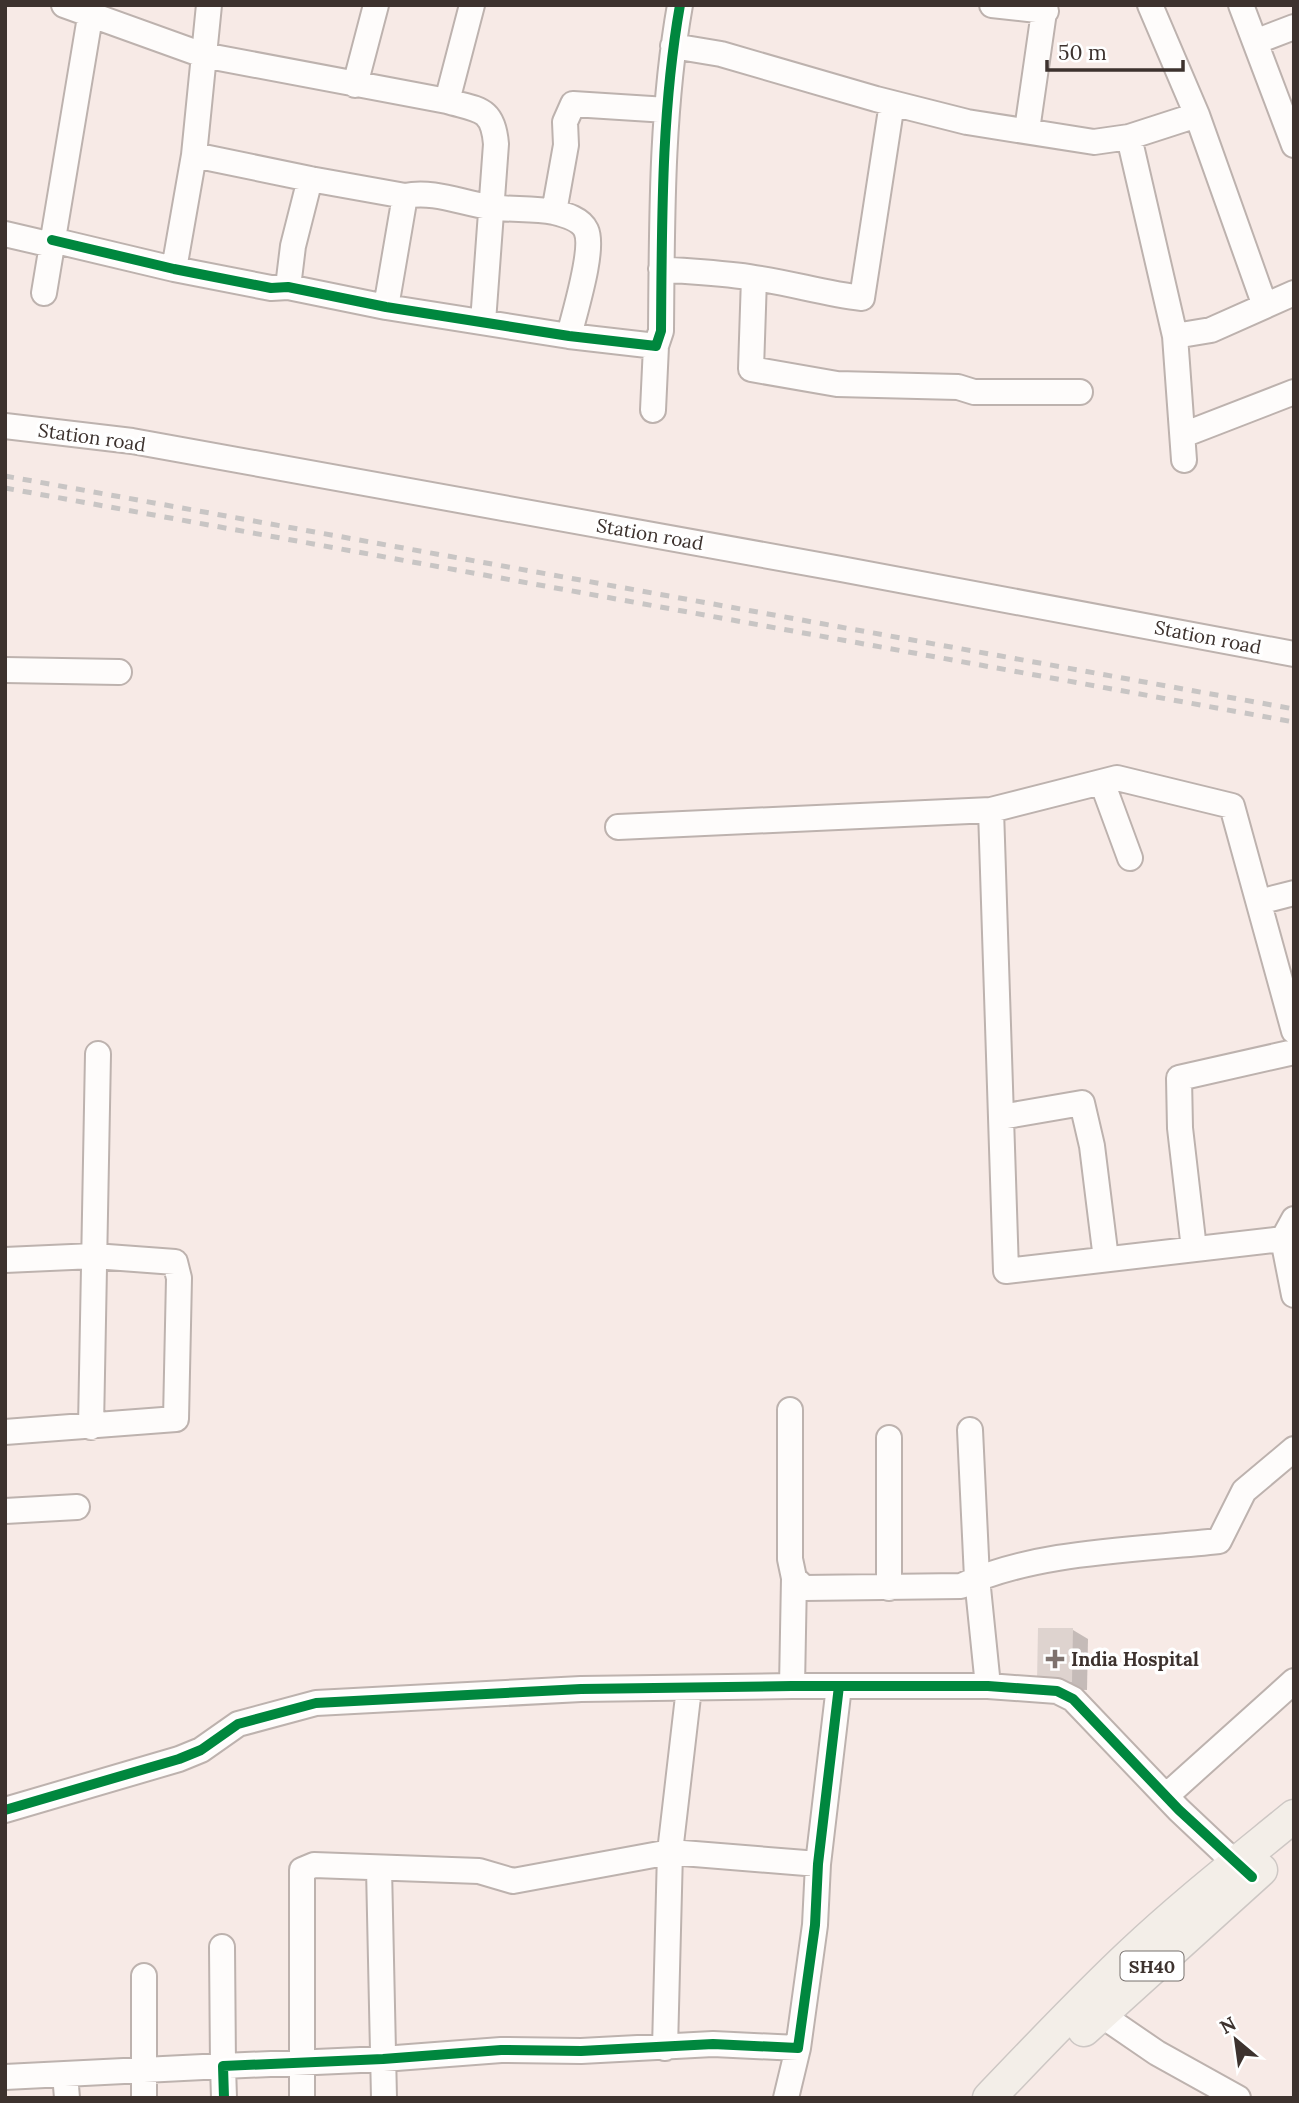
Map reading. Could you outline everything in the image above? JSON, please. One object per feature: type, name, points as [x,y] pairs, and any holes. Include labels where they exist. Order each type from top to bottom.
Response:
[{"type":"main road","points":[[989,2098],[1124,1961],[1244,1870],[1294,1816]]},
{"type":"main road","name":"SH40","points":[[1017,2098],[1244,1870],[1294,1842]]},
{"type":"street","points":[[64,5],[90,9],[203,55],[447,102],[481,111],[494,126],[496,144],[484,322]]},
{"type":"street","points":[[174,269],[194,155],[209,5]]},
{"type":"street","points":[[355,85],[376,5]]},
{"type":"street","points":[[447,102],[472,5]]},
{"type":"street","points":[[653,410],[656,346],[661,331],[667,110],[680,5]]},
{"type":"street","points":[[992,5],[1046,8],[1027,130]]},
{"type":"street","points":[[1150,5],[1197,115],[1265,306]]},
{"type":"street","points":[[1241,5],[1291,131]]},
{"type":"street","points":[[44,293],[90,9]]},
{"type":"street","points":[[1255,42],[1294,27]]},
{"type":"street","points":[[673,46],[721,54],[967,122],[1094,142],[1129,137],[1197,115]]},
{"type":"street","points":[[662,269],[754,278],[819,289],[832,295],[862,298],[892,103]]},
{"type":"street","points":[[554,212],[566,145],[565,122],[573,104],[667,110]]},
{"type":"street","points":[[1129,137],[1175,336],[1184,460]]},
{"type":"street","points":[[194,155],[405,196],[419,193],[491,207],[554,212],[578,220],[588,236],[588,256],[569,335]]},
{"type":"street","points":[[288,287],[293,246],[310,179]]},
{"type":"street","points":[[386,307],[405,196]]},
{"type":"street","points":[[5,234],[271,288],[288,287],[386,307],[656,346]]},
{"type":"street","points":[[754,278],[751,369],[837,384],[958,387],[974,392],[1080,392]]},
{"type":"street","points":[[1175,336],[1211,330],[1294,293]]},
{"type":"street","points":[[1183,435],[1294,392]]},
{"type":"street","name":"Station road","points":[[5,426],[132,441],[1294,654]]},
{"type":"street","points":[[5,670],[120,672]]},
{"type":"street","points":[[618,827],[991,810],[1117,778],[1232,806],[1259,902],[1288,984],[1294,1031]]},
{"type":"street","points":[[1102,782],[1130,858]]},
{"type":"street","points":[[991,810],[1006,1271],[1194,1249],[1289,1229],[1294,1295]]},
{"type":"street","points":[[1259,902],[1294,893]]},
{"type":"street","points":[[1194,1249],[1180,1128],[1179,1078],[1294,1052]]},
{"type":"street","points":[[91,1427],[98,1054]]},
{"type":"street","points":[[1001,1117],[1082,1103],[1092,1146],[1106,1259]]},
{"type":"street","points":[[5,1260],[94,1256],[175,1262],[179,1278],[176,1419],[5,1432]]},
{"type":"street","points":[[790,1410],[790,1559],[794,1578],[792,1686]]},
{"type":"street","points":[[970,1430],[978,1578],[988,1686]]},
{"type":"street","points":[[888,1438],[889,1588]]},
{"type":"street","points":[[794,1578],[804,1588],[961,1586],[978,1578],[1047,1559],[1219,1541],[1244,1491],[1294,1449]]},
{"type":"street","points":[[5,1511],[77,1507]]},
{"type":"street","points":[[1166,1796],[1294,1681]]},
{"type":"street","points":[[786,2098],[798,2048],[816,1925],[818,1864],[839,1686]]},
{"type":"street","points":[[5,1810],[179,1759],[201,1750],[238,1724],[316,1703],[581,1689],[988,1686],[1057,1691],[1073,1699],[1166,1796],[1244,1870]]},
{"type":"street","points":[[665,2048],[670,1852],[690,1688]]},
{"type":"street","points":[[302,2098],[302,1870],[314,1865],[479,1871],[513,1881],[670,1852],[818,1864]]},
{"type":"street","points":[[379,1868],[384,2098]]},
{"type":"street","points":[[222,1947],[224,2098]]},
{"type":"street","points":[[144,1976],[144,2098]]},
{"type":"street","points":[[1100,2014],[1157,2053],[1238,2098]]},
{"type":"street","points":[[5,2077],[66,2086],[143,2070],[383,2059],[501,2050],[581,2051],[713,2044],[798,2048]]},
{"type":"building","points":[[1038,1628],[1073,1628],[1072,1682],[1037,1682]]},
{"type":"railway","points":[[5,476],[1294,709]]},
{"type":"railway","points":[[5,488],[1294,722]]},
{"type":"cycle path","points":[[52,240],[174,269],[271,288],[288,287],[386,307],[569,336],[656,346],[661,331],[666,127],[680,5]]},
{"type":"cycle path","points":[[224,2098],[223,2066],[383,2059],[501,2050],[581,2051],[713,2044],[798,2048],[815,1925],[818,1864],[839,1686]]},
{"type":"cycle path","points":[[5,1810],[179,1759],[201,1750],[238,1724],[316,1703],[581,1689],[988,1686],[1057,1691],[1073,1699],[1179,1810],[1252,1877]]},
{"type":"place","name":"India Hospital","points":[[1055,1659]]}]
